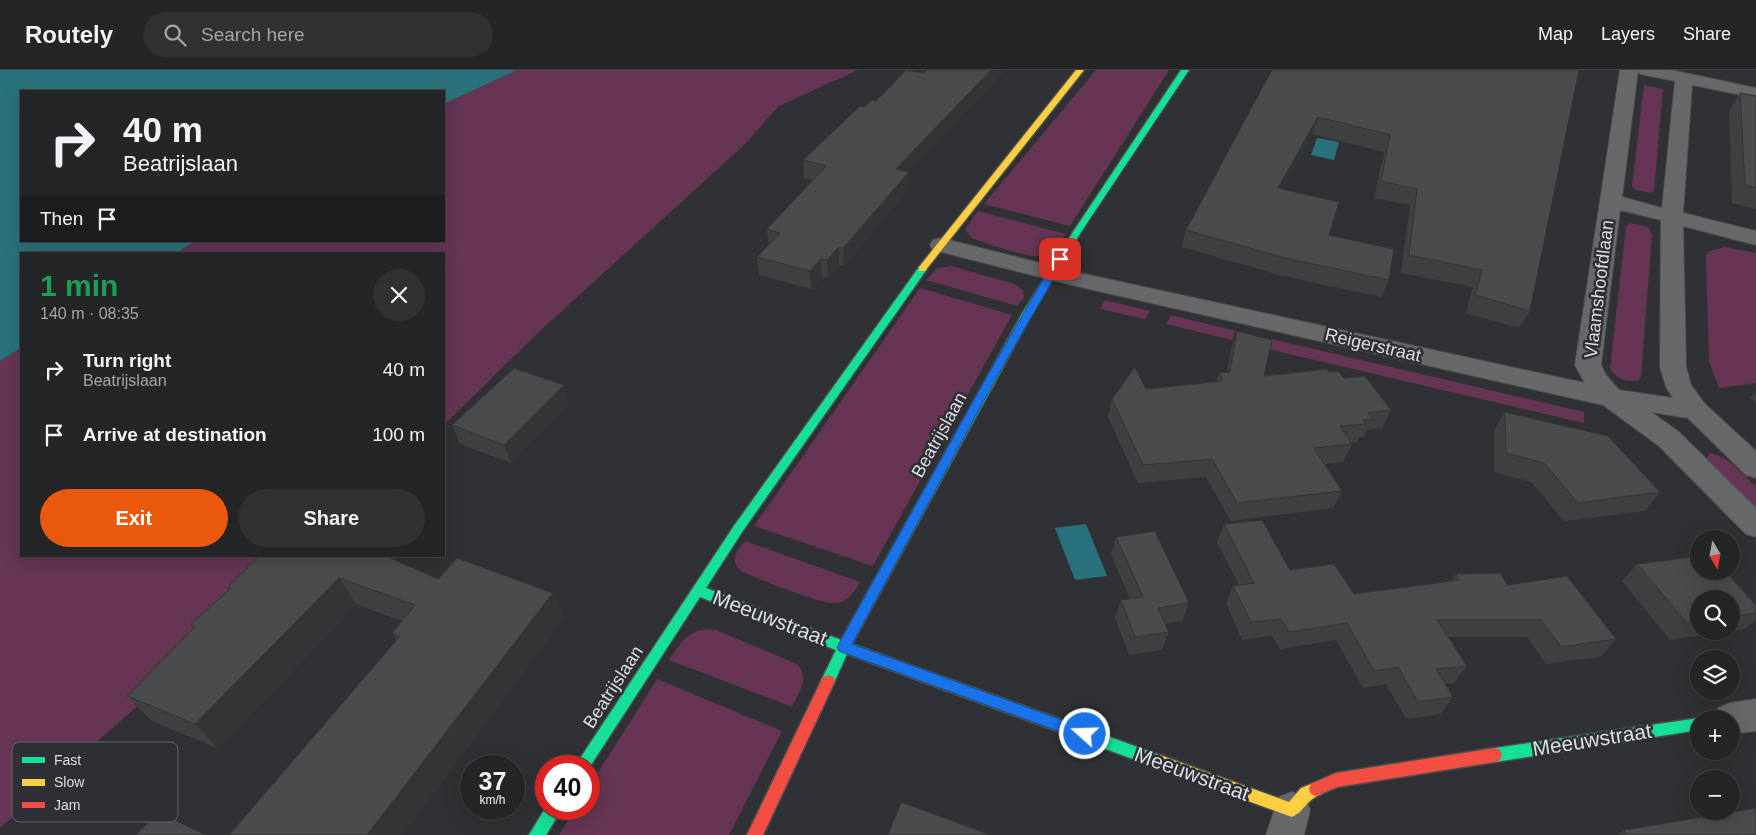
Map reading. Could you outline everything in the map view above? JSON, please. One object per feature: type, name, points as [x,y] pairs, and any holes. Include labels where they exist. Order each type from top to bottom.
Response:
[{"type":"street","name":"Beatrijslaan","points":[[589,755],[697,590],[902,297],[1080,70]]},
{"type":"street","name":"Beatrijslaan","points":[[755,835],[844,647],[888,562],[1052,272],[1185,70]]},
{"type":"street","name":"Vlaamshoofdlaan","points":[[1629,70],[1588,365],[1595,380],[1609,398],[1667,438],[1756,526]]},
{"type":"street","points":[[1646,70],[1756,92]]},
{"type":"street","points":[[1684,78],[1672,217],[1673,367],[1679,387],[1696,410],[1756,468]]},
{"type":"street","points":[[1611,201],[1756,238]]},
{"type":"street","name":"Reigerstraat","points":[[941,245],[1052,272],[1609,398],[1696,410]]},
{"type":"street","name":"Meeuwstraat","points":[[697,590],[1288,823],[1306,793],[1336,780],[1690,725]]},
{"type":"street","points":[[1740,717],[1756,715]]},
{"type":"street","points":[[536,835],[546,820]]},
{"type":"shaded area","points":[[517,70],[858,70],[779,106],[743,146],[541,330],[445,424],[445,252],[178,252],[193,242],[445,242],[445,104]]},
{"type":"shaded area","points":[[1096,70],[1169,70],[1070,226],[984,204]]},
{"type":"shaded area","points":[[1644,85],[1663,89],[1654,191],[1651,193],[1636,190],[1632,186]]},
{"type":"shaded area","points":[[978,211],[1066,234],[1056,249],[1048,255],[1032,256],[1022,254],[973,239],[965,230]]},
{"type":"shaded area","points":[[1630,223],[1648,227],[1652,234],[1641,377],[1637,381],[1622,379],[1610,369],[1626,226]]},
{"type":"shaded area","points":[[1725,247],[1756,253],[1756,383],[1719,388],[1709,361],[1706,257],[1707,252]]},
{"type":"shaded area","points":[[951,266],[1014,284],[1023,290],[1024,298],[1017,306],[926,280],[937,268]]},
{"type":"shaded area","points":[[920,288],[1012,315],[873,566],[754,526]]},
{"type":"shaded area","points":[[1105,300],[1150,311],[1145,319],[1100,309]]},
{"type":"shaded area","points":[[1171,315],[1236,331],[1232,340],[1166,324]]},
{"type":"shaded area","points":[[1271,339],[1584,412],[1584,423],[1268,349]]},
{"type":"shaded area","points":[[20,349],[20,557],[305,557],[97,742],[12,742],[12,817],[0,828],[0,361]]},
{"type":"shaded area","points":[[1710,453],[1729,462],[1756,487],[1756,508],[1711,464],[1707,458]]},
{"type":"shaded area","points":[[745,541],[860,582],[850,596],[842,602],[823,601],[794,592],[742,572],[736,563],[735,556]]},
{"type":"shaded area","points":[[705,629],[716,630],[797,664],[801,669],[803,680],[792,707],[669,660],[680,644],[688,637]]},
{"type":"shaded area","points":[[657,679],[782,731],[729,835],[559,835],[568,820],[600,820],[600,770]]},
{"type":"water","points":[[0,70],[517,70],[445,104],[445,90],[20,90],[20,242],[193,242],[178,252],[20,252],[20,349],[0,361]]},
{"type":"water","points":[[1317,138],[1339,142],[1334,160],[1311,155]]},
{"type":"water","points":[[1086,524],[1107,576],[1075,580],[1055,528]]},
{"type":"building","points":[[906,70],[924,73],[927,70],[991,70],[896,169],[909,172],[843,248],[839,247],[827,260],[821,259],[810,271],[757,257],[780,233],[767,229],[826,166],[803,160],[860,106],[864,107],[872,100],[876,101]]},
{"type":"building","points":[[1272,70],[1579,70],[1530,311],[1475,295],[1482,270],[1409,255],[1417,189],[1381,181],[1390,135],[1318,117],[1278,188],[1339,202],[1329,235],[1394,249],[1389,280],[1285,258],[1186,230]]},
{"type":"building","points":[[1740,93],[1756,96],[1756,188],[1745,185]]},
{"type":"building","points":[[1237,331],[1272,340],[1264,376],[1327,369],[1329,372],[1338,371],[1344,378],[1365,376],[1391,410],[1368,413],[1373,419],[1363,420],[1366,424],[1340,426],[1352,444],[1314,448],[1342,491],[1237,503],[1212,459],[1143,465],[1112,399],[1135,367],[1146,389],[1223,381],[1219,373],[1230,372]]},
{"type":"building","points":[[514,368],[564,385],[504,445],[452,425]]},
{"type":"building","points":[[1505,412],[1608,436],[1660,492],[1578,503],[1544,463],[1506,453]]},
{"type":"building","points":[[1262,520],[1290,570],[1334,564],[1354,594],[1459,580],[1456,574],[1501,573],[1507,585],[1567,576],[1616,639],[1561,647],[1541,620],[1437,620],[1467,666],[1436,669],[1453,697],[1418,702],[1398,667],[1374,671],[1347,623],[1289,632],[1281,619],[1251,622],[1233,586],[1254,583],[1224,524]]},
{"type":"building","points":[[1155,531],[1189,603],[1158,608],[1169,632],[1135,637],[1121,600],[1143,597],[1116,537]]},
{"type":"building","points":[[258,557],[388,557],[438,579],[457,558],[553,593],[367,835],[229,835],[400,636],[392,633],[415,605],[339,578],[195,724],[127,696],[195,627],[191,624],[231,588],[228,587]]},
{"type":"building","points":[[1690,557],[1690,580],[1733,580],[1756,605],[1756,613],[1740,616],[1740,590],[1690,590],[1690,622],[1687,623],[1637,564]]},
{"type":"building","points":[[901,802],[991,835],[888,835]]},
{"type":"building","points":[[1756,808],[1756,835],[1627,835],[1624,830],[1690,819],[1740,820],[1740,811]]},
{"type":"building","points":[[148,822],[178,822],[206,835],[136,835]]},
{"type":"traffic: fast","points":[[828,681],[844,647],[1027,314],[1077,232],[1185,70]]},
{"type":"traffic: fast","points":[[589,755],[738,529],[922,269]]},
{"type":"traffic: fast","points":[[697,590],[844,647],[1160,762]]},
{"type":"traffic: fast","points":[[1495,755],[1690,725]]},
{"type":"traffic: fast","points":[[537,835],[547,820]]},
{"type":"traffic: slow","points":[[922,269],[1080,70]]},
{"type":"traffic: slow","points":[[1160,762],[1292,810],[1306,793],[1316,789]]},
{"type":"traffic: jam","points":[[755,835],[828,681]]},
{"type":"traffic: jam","points":[[1316,789],[1336,780],[1495,755]]},
{"type":"route","points":[[1060,259],[990,380],[844,647],[1085,734]]}]
